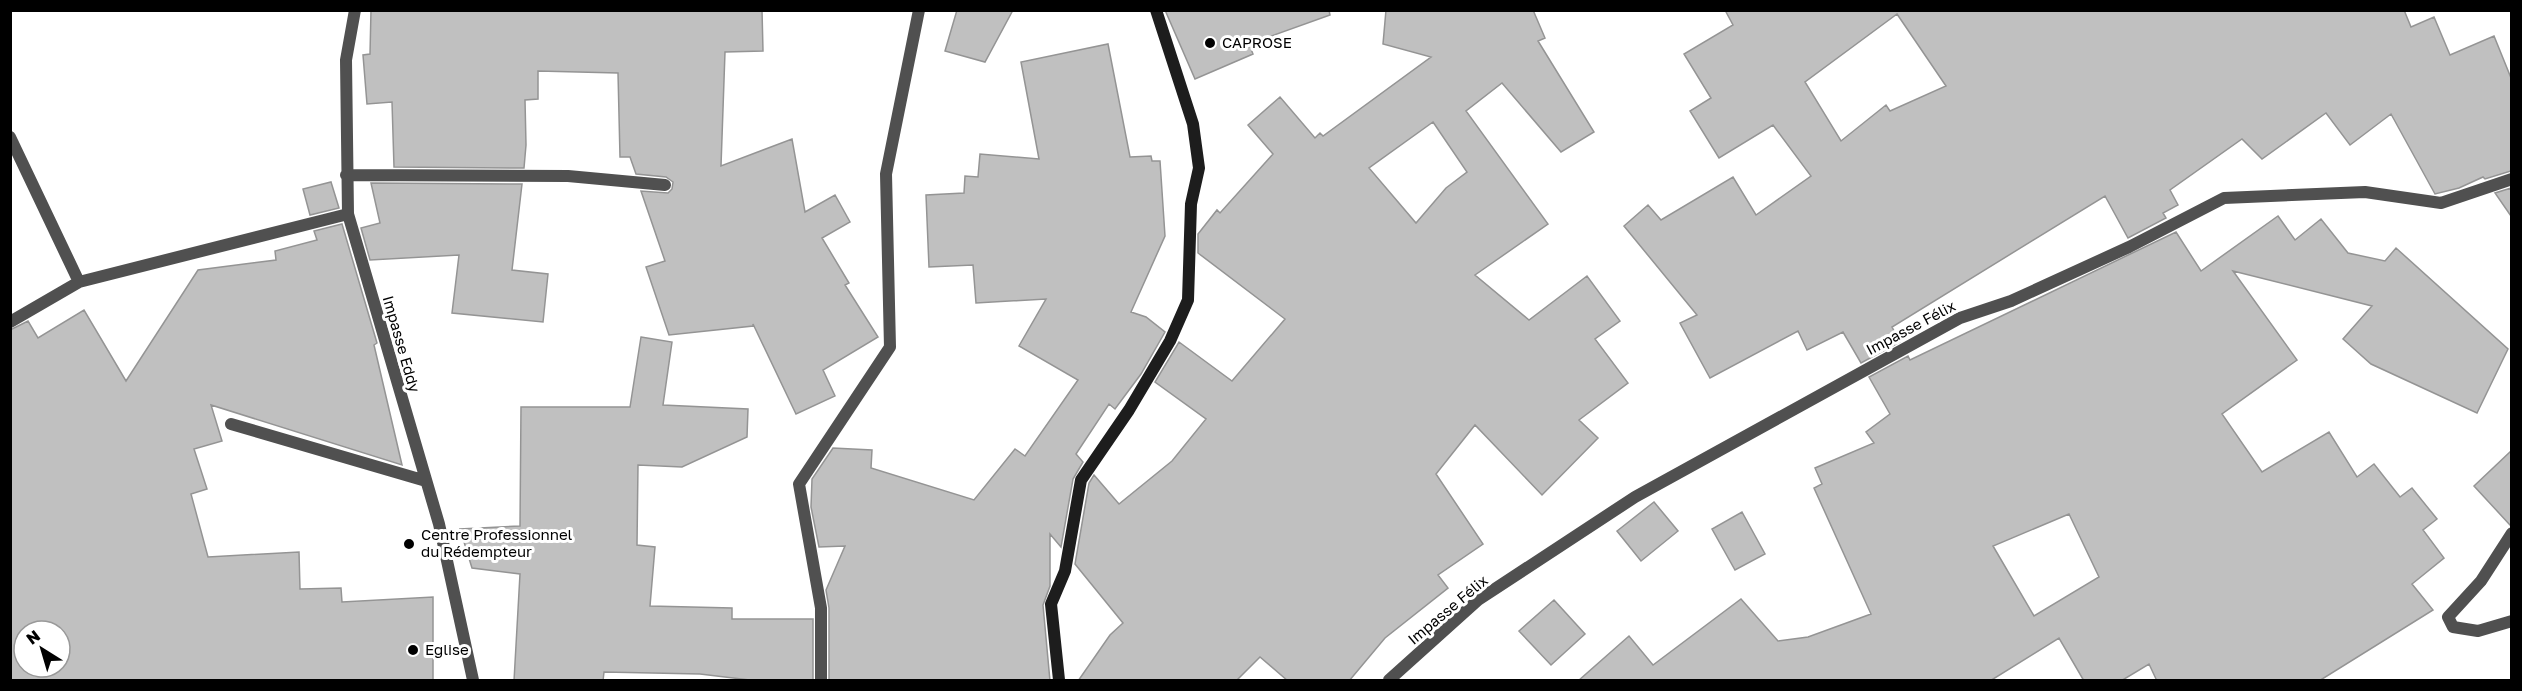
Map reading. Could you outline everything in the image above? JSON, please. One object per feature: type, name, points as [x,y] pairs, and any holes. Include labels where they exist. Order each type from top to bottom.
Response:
[{"type":"street","name":"Impasse Eddy","points":[[355,10],[346,60],[348,214],[439,524],[473,681]]},
{"type":"street","points":[[821,681],[821,608],[799,484],[890,347],[886,174],[919,10]]},
{"type":"street","points":[[1059,681],[1051,604],[1065,571],[1081,480],[1129,410],[1170,341],[1188,300],[1191,204],[1198,168],[1197,157],[1193,124],[1156,10]]},
{"type":"street","points":[[10,137],[79,282]]},
{"type":"street","points":[[346,175],[568,176],[665,185]]},
{"type":"street","name":"Impasse Félix","points":[[1389,681],[1478,600],[1635,497],[1960,318],[2011,301],[2054,282],[2129,247],[2224,198],[2365,192],[2441,203],[2511,179]]},
{"type":"street","points":[[10,322],[79,282],[348,214]]},
{"type":"street","points":[[231,424],[426,481]]},
{"type":"street","points":[[2511,533],[2481,581],[2448,617],[2453,627],[2478,631],[2511,621]]},
{"type":"building","points":[[371,10],[762,10],[763,51],[725,52],[721,166],[792,139],[805,212],[835,195],[850,222],[822,238],[849,283],[845,285],[878,337],[823,370],[835,396],[796,414],[753,324],[753,326],[669,335],[646,267],[665,261],[641,191],[668,193],[672,189],[673,182],[666,177],[636,174],[630,157],[620,157],[618,73],[538,71],[538,99],[525,100],[524,168],[394,167],[392,102],[367,104],[363,55],[370,54]]},
{"type":"building","points":[[957,10],[1013,10],[985,62],[945,51]]},
{"type":"building","points":[[1165,10],[1329,10],[1330,15],[1249,44],[1253,54],[1195,79]]},
{"type":"building","points":[[1386,10],[1533,10],[1545,38],[1538,41],[1594,132],[1561,152],[1502,83],[1466,111],[1548,224],[1475,275],[1529,320],[1587,276],[1620,321],[1595,339],[1628,383],[1579,420],[1598,438],[1542,495],[1475,425],[1436,474],[1483,544],[1438,575],[1448,588],[1385,638],[1349,681],[1288,681],[1260,657],[1236,681],[1078,681],[1110,635],[1123,623],[1075,564],[1089,483],[1094,475],[1119,504],[1172,461],[1206,419],[1155,382],[1179,342],[1232,381],[1285,319],[1198,253],[1198,234],[1217,210],[1220,213],[1273,154],[1248,125],[1280,97],[1315,138],[1320,133],[1323,136],[1431,57],[1383,44]],"holes":[[[1433,122],[1467,172],[1446,188],[1416,223],[1369,168]]]},
{"type":"building","points":[[1725,10],[2404,10],[2411,27],[2434,17],[2450,55],[2494,36],[2511,78],[2511,171],[2485,179],[2483,177],[2459,188],[2435,194],[2391,114],[2350,145],[2326,113],[2262,159],[2242,139],[2170,190],[2178,205],[2163,213],[2166,218],[2128,238],[2105,196],[1892,327],[1900,342],[1861,363],[1843,332],[1807,350],[1798,331],[1710,378],[1680,323],[1697,315],[1624,226],[1648,205],[1661,220],[1733,177],[1756,215],[1811,176],[1773,125],[1719,158],[1690,111],[1711,98],[1684,54],[1733,25]],"holes":[[[1897,14],[1946,86],[1890,111],[1886,105],[1841,141],[1805,82]]]},
{"type":"building","points":[[1108,44],[1130,157],[1151,156],[1152,161],[1160,161],[1165,236],[1131,312],[1146,317],[1165,332],[1141,374],[1115,409],[1109,404],[1076,454],[1083,462],[1073,479],[1061,547],[1050,534],[1050,586],[1043,605],[1050,681],[829,681],[829,608],[826,590],[845,546],[819,547],[811,507],[812,479],[833,448],[872,450],[871,468],[974,500],[1015,449],[1025,456],[1078,380],[1019,346],[1046,299],[976,303],[973,265],[929,267],[926,195],[964,193],[965,176],[978,177],[980,154],[1039,159],[1021,62]]},
{"type":"building","points":[[331,182],[339,208],[310,215],[303,189]]},
{"type":"building","points":[[371,183],[522,184],[512,270],[548,274],[543,322],[452,313],[459,255],[370,260],[361,228],[380,223]]},
{"type":"building","points":[[2511,188],[2511,216],[2495,193]]},
{"type":"building","points":[[2278,216],[2295,240],[2321,219],[2348,253],[2385,261],[2396,248],[2508,349],[2477,413],[2371,364],[2343,339],[2372,306],[2233,271],[2297,360],[2222,414],[2262,472],[2329,432],[2357,477],[2374,464],[2400,497],[2412,488],[2437,519],[2423,530],[2444,558],[2412,584],[2433,610],[2319,681],[2157,681],[2149,664],[2121,681],[2084,681],[2059,638],[1990,681],[1578,681],[1629,636],[1653,665],[1741,599],[1778,641],[1808,637],[1871,614],[1814,488],[1822,484],[1815,468],[1874,443],[1866,432],[1890,414],[1869,377],[1908,356],[1910,360],[2176,232],[2201,271]],"holes":[[[2069,514],[2099,577],[2034,616],[1993,546]]]},
{"type":"building","points":[[342,224],[377,343],[374,345],[402,465],[211,405],[222,441],[194,449],[207,489],[191,494],[208,557],[299,552],[300,589],[341,588],[342,602],[433,597],[433,681],[11,681],[10,330],[28,321],[38,338],[84,310],[126,381],[198,270],[276,260],[275,251],[317,240],[314,231]]},
{"type":"building","points":[[641,337],[672,342],[663,405],[748,409],[747,437],[682,467],[638,465],[637,545],[655,547],[650,606],[732,608],[732,619],[813,619],[813,681],[758,681],[700,674],[604,672],[603,681],[514,681],[520,574],[472,568],[460,529],[520,526],[521,407],[630,407]]},
{"type":"building","points":[[2511,451],[2511,525],[2510,525],[2474,486]]},
{"type":"building","points":[[1654,502],[1678,531],[1641,561],[1617,531]]},
{"type":"building","points":[[1742,512],[1765,554],[1735,570],[1712,529]]},
{"type":"building","points":[[1554,600],[1585,634],[1551,665],[1519,631]]},
{"type":"place","name":"CAPROSE","points":[[1210,43]]},
{"type":"place","name":"Centre Professionnel du Rédempteur","points":[[409,544]]},
{"type":"place","name":"Eglise","points":[[413,650]]}]
